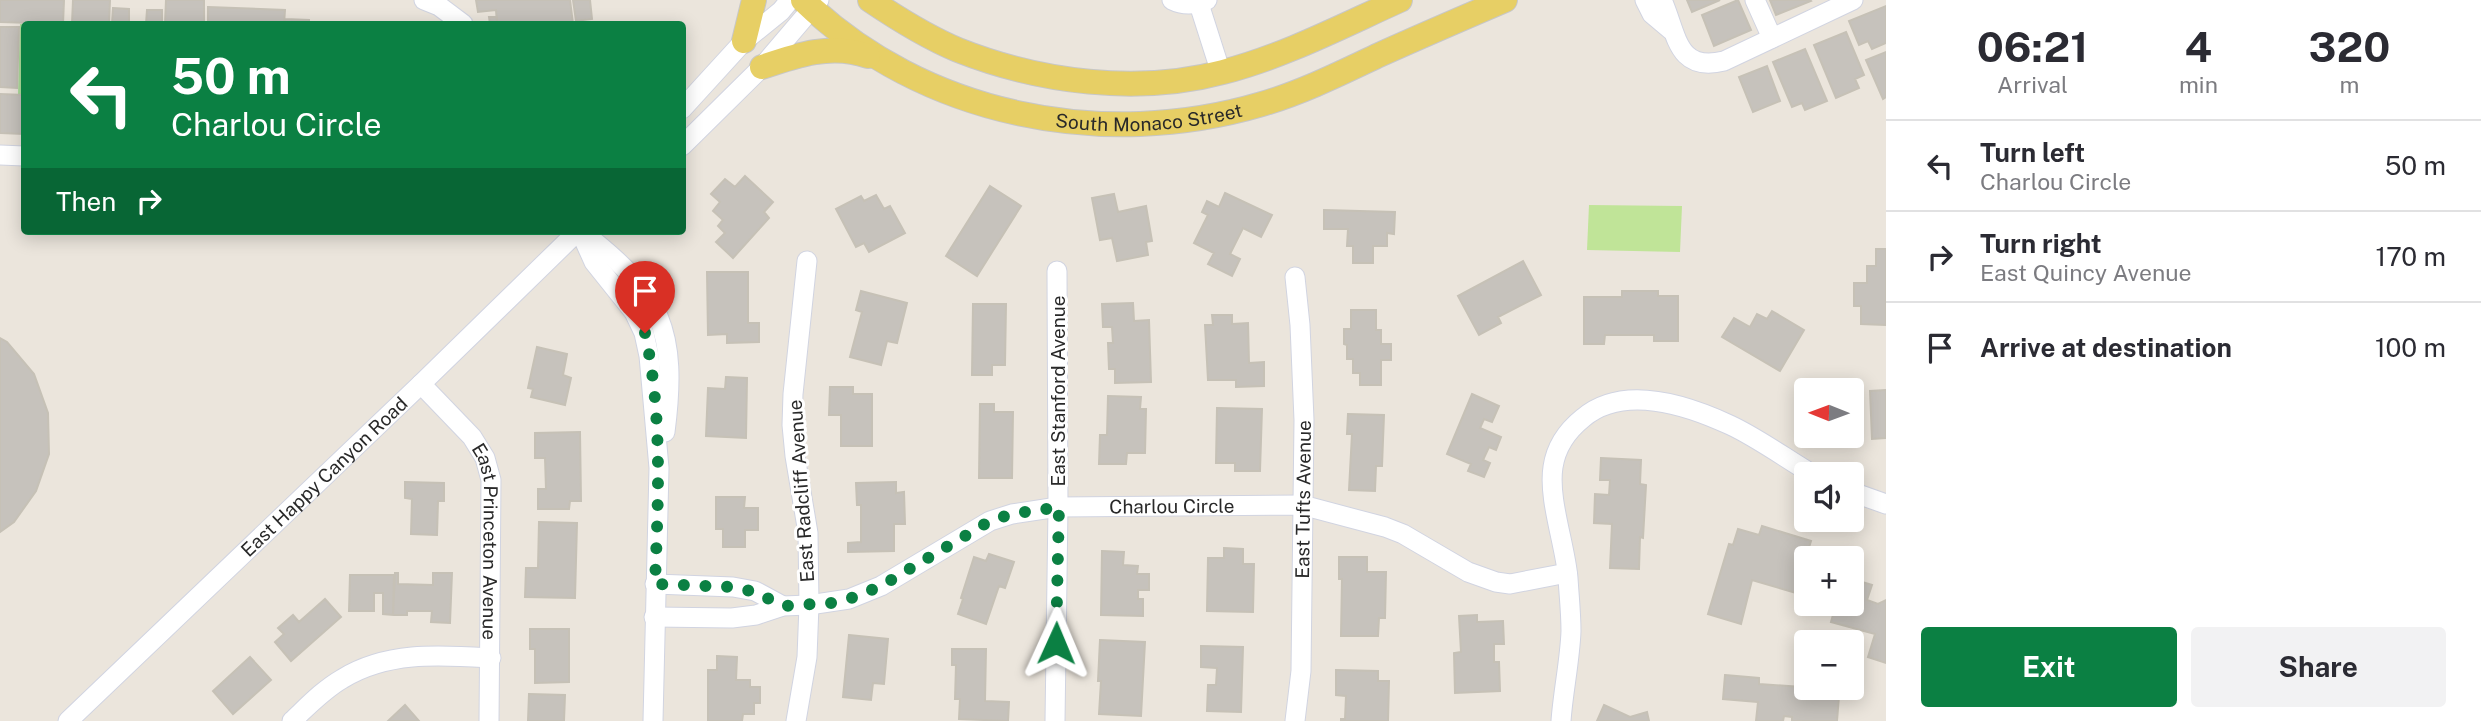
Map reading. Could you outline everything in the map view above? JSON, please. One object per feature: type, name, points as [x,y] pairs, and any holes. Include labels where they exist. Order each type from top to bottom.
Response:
[{"type":"main road","points":[[744,41],[754,0]]},
{"type":"main road","name":"South Monaco Street","points":[[870,0],[956,49],[1018,69],[1062,77],[1147,83],[1221,73],[1305,44],[1400,0]]},
{"type":"main road","name":"South Monaco Street","points":[[806,2],[833,28],[881,62],[950,94],[1046,119],[1093,124],[1186,120],[1262,104],[1318,84],[1505,0]]},
{"type":"main road","points":[[762,67],[799,55],[828,50],[856,52],[881,62]]},
{"type":"street","points":[[424,0],[430,0],[460,21]]},
{"type":"street","points":[[1172,0],[1185,5],[1203,2],[1221,73]]},
{"type":"street","points":[[1646,0],[1652,14],[1671,30],[1692,61],[1702,64],[1724,61],[1853,0]]},
{"type":"street","points":[[1662,0],[1671,30]]},
{"type":"street","points":[[1755,0],[1772,38]]},
{"type":"street","points":[[686,105],[744,41],[781,11],[806,2]]},
{"type":"street","points":[[686,142],[762,67],[806,2]]},
{"type":"street","points":[[0,155],[21,156]]},
{"type":"street","name":"East Happy Canyon Road","points":[[68,721],[576,235]]},
{"type":"street","points":[[586,235],[608,251],[649,297],[661,318],[667,347],[668,392],[659,468],[653,721]]},
{"type":"street","name":"East Radcliff Avenue","points":[[796,721],[807,657],[809,605],[808,533],[792,425],[797,344],[807,261]]},
{"type":"street","name":"East Stanford Avenue","points":[[1055,721],[1059,507],[1057,271]]},
{"type":"street","name":"East Tufts Avenue","points":[[1295,277],[1304,420],[1301,671],[1295,721]]},
{"type":"street","name":"East Princeton Avenue","points":[[421,384],[472,437],[485,458],[491,480],[489,721]]},
{"type":"street","points":[[1561,721],[1571,633],[1567,573],[1552,484],[1553,466],[1564,438],[1573,426],[1588,413],[1607,403],[1630,399],[1655,401],[1695,411],[1731,425],[1794,463]]},
{"type":"street","points":[[1864,496],[1886,504]]},
{"type":"street","name":"Charlou Circle","points":[[654,617],[732,618],[756,615],[783,606],[849,599],[881,586],[990,521],[1012,514],[1059,507],[1302,505],[1403,534],[1468,572],[1496,582],[1510,584],[1567,573]]},
{"type":"street","name":"Charlou Circle","points":[[655,584],[733,587],[755,592],[783,606]]},
{"type":"street","points":[[292,721],[320,694],[342,678],[370,665],[407,657],[438,655],[491,658]]},
{"type":"green space","points":[[20,24],[21,24],[21,94],[18,94]]},
{"type":"green space","points":[[1589,205],[1682,206],[1680,252],[1587,250]]},
{"type":"building","points":[[0,0],[64,0],[63,21],[0,22]]},
{"type":"building","points":[[73,0],[110,0],[109,21],[72,21]]},
{"type":"building","points":[[166,0],[204,0],[204,21],[165,21]]},
{"type":"building","points":[[476,0],[570,0],[573,21],[497,21],[496,10],[478,12]]},
{"type":"building","points":[[573,0],[590,0],[592,19],[576,21]]},
{"type":"building","points":[[1687,0],[1720,0],[1692,12]]},
{"type":"building","points":[[1738,0],[1751,30],[1714,46],[1702,15]]},
{"type":"building","points":[[1770,0],[1810,0],[1811,1],[1776,15]]},
{"type":"building","points":[[1886,6],[1886,43],[1872,49],[1868,41],[1859,45],[1849,21]]},
{"type":"building","points":[[208,7],[285,10],[284,21],[208,21]]},
{"type":"building","points":[[113,8],[129,9],[129,21],[112,21]]},
{"type":"building","points":[[147,10],[162,10],[162,21],[146,21]]},
{"type":"building","points":[[489,17],[497,17],[497,21],[490,21]]},
{"type":"building","points":[[285,19],[309,20],[309,21]]},
{"type":"building","points":[[0,27],[19,27],[17,88],[0,87]]},
{"type":"building","points":[[1846,32],[1864,75],[1855,79],[1859,88],[1836,98],[1814,45]]},
{"type":"building","points":[[1805,49],[1827,101],[1805,110],[1802,103],[1792,107],[1773,62]]},
{"type":"building","points":[[1886,52],[1886,97],[1883,99],[1866,60]]},
{"type":"building","points":[[1767,66],[1780,101],[1753,112],[1739,77]]},
{"type":"building","points":[[0,94],[21,95],[21,134],[0,133]]},
{"type":"building","points":[[745,176],[773,202],[764,212],[769,218],[733,258],[716,242],[725,233],[718,226],[723,220],[713,211],[720,202],[711,194],[725,179],[735,187]]},
{"type":"building","points":[[990,186],[1021,206],[977,276],[946,256]]},
{"type":"building","points":[[1225,193],[1272,215],[1261,237],[1243,228],[1230,254],[1240,259],[1232,276],[1208,264],[1214,253],[1194,243],[1208,215],[1202,212],[1207,201],[1219,207]]},
{"type":"building","points":[[1114,194],[1118,212],[1146,206],[1152,241],[1146,242],[1148,255],[1117,261],[1112,238],[1100,240],[1092,198]]},
{"type":"building","points":[[876,195],[884,209],[890,206],[905,233],[869,252],[864,243],[856,247],[836,209],[861,196],[864,201]]},
{"type":"building","points":[[1324,210],[1395,212],[1394,234],[1387,233],[1387,246],[1373,246],[1373,263],[1353,263],[1353,246],[1347,246],[1348,229],[1324,229]]},
{"type":"building","points":[[1876,249],[1886,249],[1886,325],[1861,324],[1861,306],[1854,306],[1854,283],[1867,283],[1867,266],[1876,266]]},
{"type":"building","points":[[1523,261],[1541,295],[1498,317],[1501,323],[1479,335],[1458,296]]},
{"type":"building","points":[[707,272],[748,272],[748,323],[759,323],[759,342],[727,343],[727,334],[708,335]]},
{"type":"building","points":[[861,291],[907,303],[897,343],[887,341],[881,365],[850,357],[862,312],[856,310]]},
{"type":"building","points":[[1622,291],[1658,291],[1658,296],[1678,296],[1678,341],[1654,341],[1654,335],[1605,335],[1604,344],[1584,344],[1584,297],[1622,297]]},
{"type":"building","points":[[1133,303],[1134,321],[1149,320],[1151,382],[1115,383],[1115,369],[1109,369],[1108,343],[1113,343],[1112,327],[1103,327],[1102,304]]},
{"type":"building","points":[[973,304],[1006,304],[1005,365],[992,365],[992,375],[972,375]]},
{"type":"building","points":[[1351,310],[1376,310],[1376,330],[1381,330],[1381,344],[1391,344],[1391,360],[1381,360],[1381,385],[1360,385],[1360,373],[1353,373],[1353,359],[1347,359],[1344,329],[1351,329]]},
{"type":"building","points":[[1772,311],[1804,330],[1780,371],[1722,337],[1734,318],[1750,327],[1757,314],[1767,319]]},
{"type":"building","points":[[1212,315],[1232,315],[1232,324],[1248,323],[1249,363],[1264,362],[1264,386],[1236,387],[1236,380],[1208,380],[1205,325],[1213,325]]},
{"type":"building","points":[[0,338],[7,342],[34,374],[48,413],[49,454],[36,491],[14,522],[0,532]]},
{"type":"building","points":[[537,347],[567,354],[563,375],[571,378],[565,405],[531,397],[533,389],[528,388]]},
{"type":"building","points":[[726,377],[747,378],[746,438],[706,436],[708,388],[725,389]]},
{"type":"building","points":[[830,387],[853,387],[853,394],[872,394],[872,446],[841,446],[841,415],[829,415]]},
{"type":"building","points":[[1886,390],[1886,438],[1872,439],[1870,391]]},
{"type":"building","points":[[1472,394],[1499,406],[1492,422],[1484,419],[1480,428],[1501,437],[1496,450],[1489,447],[1483,460],[1490,463],[1484,477],[1468,471],[1471,464],[1447,454]]},
{"type":"building","points":[[1108,396],[1141,397],[1140,409],[1146,409],[1145,453],[1127,453],[1126,464],[1099,464],[1100,435],[1107,435]]},
{"type":"building","points":[[980,404],[994,404],[994,412],[1013,412],[1012,478],[979,478]]},
{"type":"building","points":[[1217,408],[1262,409],[1260,471],[1235,471],[1235,463],[1216,463]]},
{"type":"building","points":[[1348,414],[1384,415],[1382,466],[1376,466],[1375,491],[1349,490],[1352,434],[1347,434]]},
{"type":"building","points":[[580,432],[581,501],[570,501],[569,509],[538,509],[538,489],[546,489],[545,458],[535,458],[535,433]]},
{"type":"building","points":[[1601,458],[1641,460],[1640,484],[1646,485],[1639,569],[1610,568],[1612,524],[1594,523],[1595,494],[1609,495],[1610,480],[1600,480]]},
{"type":"building","points":[[405,482],[444,483],[444,501],[438,501],[437,535],[411,534],[412,499],[405,498]]},
{"type":"building","points":[[896,482],[896,493],[904,492],[905,524],[894,524],[894,551],[848,552],[848,543],[861,542],[861,505],[857,505],[856,483]]},
{"type":"building","points":[[716,497],[745,497],[744,508],[758,508],[758,530],[745,530],[745,547],[723,547],[723,529],[716,529]]},
{"type":"building","points":[[539,522],[577,523],[575,598],[525,597],[526,568],[538,568]]},
{"type":"building","points":[[1762,526],[1811,541],[1809,546],[1794,546],[1794,592],[1752,580],[1741,624],[1708,614],[1729,544],[1733,545],[1738,529],[1759,535]]},
{"type":"building","points":[[1224,548],[1243,549],[1243,564],[1254,564],[1253,612],[1207,611],[1208,558],[1224,558]]},
{"type":"building","points":[[1102,551],[1124,552],[1123,565],[1138,566],[1137,574],[1149,574],[1149,590],[1138,590],[1138,599],[1143,599],[1143,616],[1101,615]]},
{"type":"building","points":[[989,554],[1014,562],[1005,588],[999,586],[986,624],[958,614],[974,557],[986,561]]},
{"type":"building","points":[[1339,557],[1367,557],[1367,572],[1386,572],[1385,618],[1379,618],[1378,636],[1341,636],[1342,579],[1339,579]]},
{"type":"building","points":[[395,573],[398,573],[398,584],[433,585],[433,573],[452,573],[450,623],[431,622],[432,611],[407,611],[407,615],[393,615]]},
{"type":"building","points":[[350,575],[394,575],[393,615],[383,614],[383,593],[374,593],[374,611],[349,611]]},
{"type":"building","points":[[1864,583],[1872,585],[1867,600],[1878,604],[1886,600],[1886,663],[1868,657],[1875,634],[1831,622],[1833,616],[1864,616]]},
{"type":"building","points":[[325,599],[341,617],[291,661],[275,642],[284,634],[278,628],[293,615],[299,622]]},
{"type":"building","points":[[1477,615],[1477,622],[1503,621],[1504,644],[1494,644],[1494,662],[1499,662],[1500,691],[1455,693],[1454,653],[1461,652],[1459,616]]},
{"type":"building","points":[[530,629],[569,629],[569,682],[535,683],[535,649],[530,649]]},
{"type":"building","points":[[849,635],[888,639],[884,684],[873,683],[871,700],[843,697]]},
{"type":"building","points":[[1100,640],[1145,642],[1141,716],[1099,714]]},
{"type":"building","points":[[1201,646],[1243,647],[1241,712],[1207,711],[1208,685],[1216,685],[1217,668],[1201,667]]},
{"type":"building","points":[[952,649],[986,649],[985,701],[1009,702],[1008,721],[959,719],[960,699],[955,699],[956,665],[952,665]]},
{"type":"building","points":[[717,656],[737,657],[736,680],[750,680],[750,687],[760,687],[760,703],[754,703],[754,714],[743,714],[742,721],[708,721],[708,670],[717,670]]},
{"type":"building","points":[[250,657],[271,680],[233,714],[213,691]]},
{"type":"building","points":[[1336,670],[1378,671],[1378,681],[1389,681],[1388,721],[1341,721],[1345,719],[1346,696],[1336,695]]},
{"type":"building","points":[[1725,675],[1759,678],[1759,684],[1794,686],[1794,700],[1839,700],[1837,721],[1792,721],[1792,717],[1784,716],[1783,721],[1756,721],[1758,702],[1723,699]]},
{"type":"building","points":[[529,694],[565,695],[564,721],[528,721]]},
{"type":"building","points":[[405,705],[419,721],[388,721]]},
{"type":"building","points":[[1604,705],[1630,717],[1647,712],[1649,721],[1597,721]]},
{"type":"route","points":[[645,333],[651,368],[659,468],[655,584],[733,587],[755,592],[783,606],[831,603],[881,586],[990,521],[1012,514],[1059,507],[1056,643]]}]
